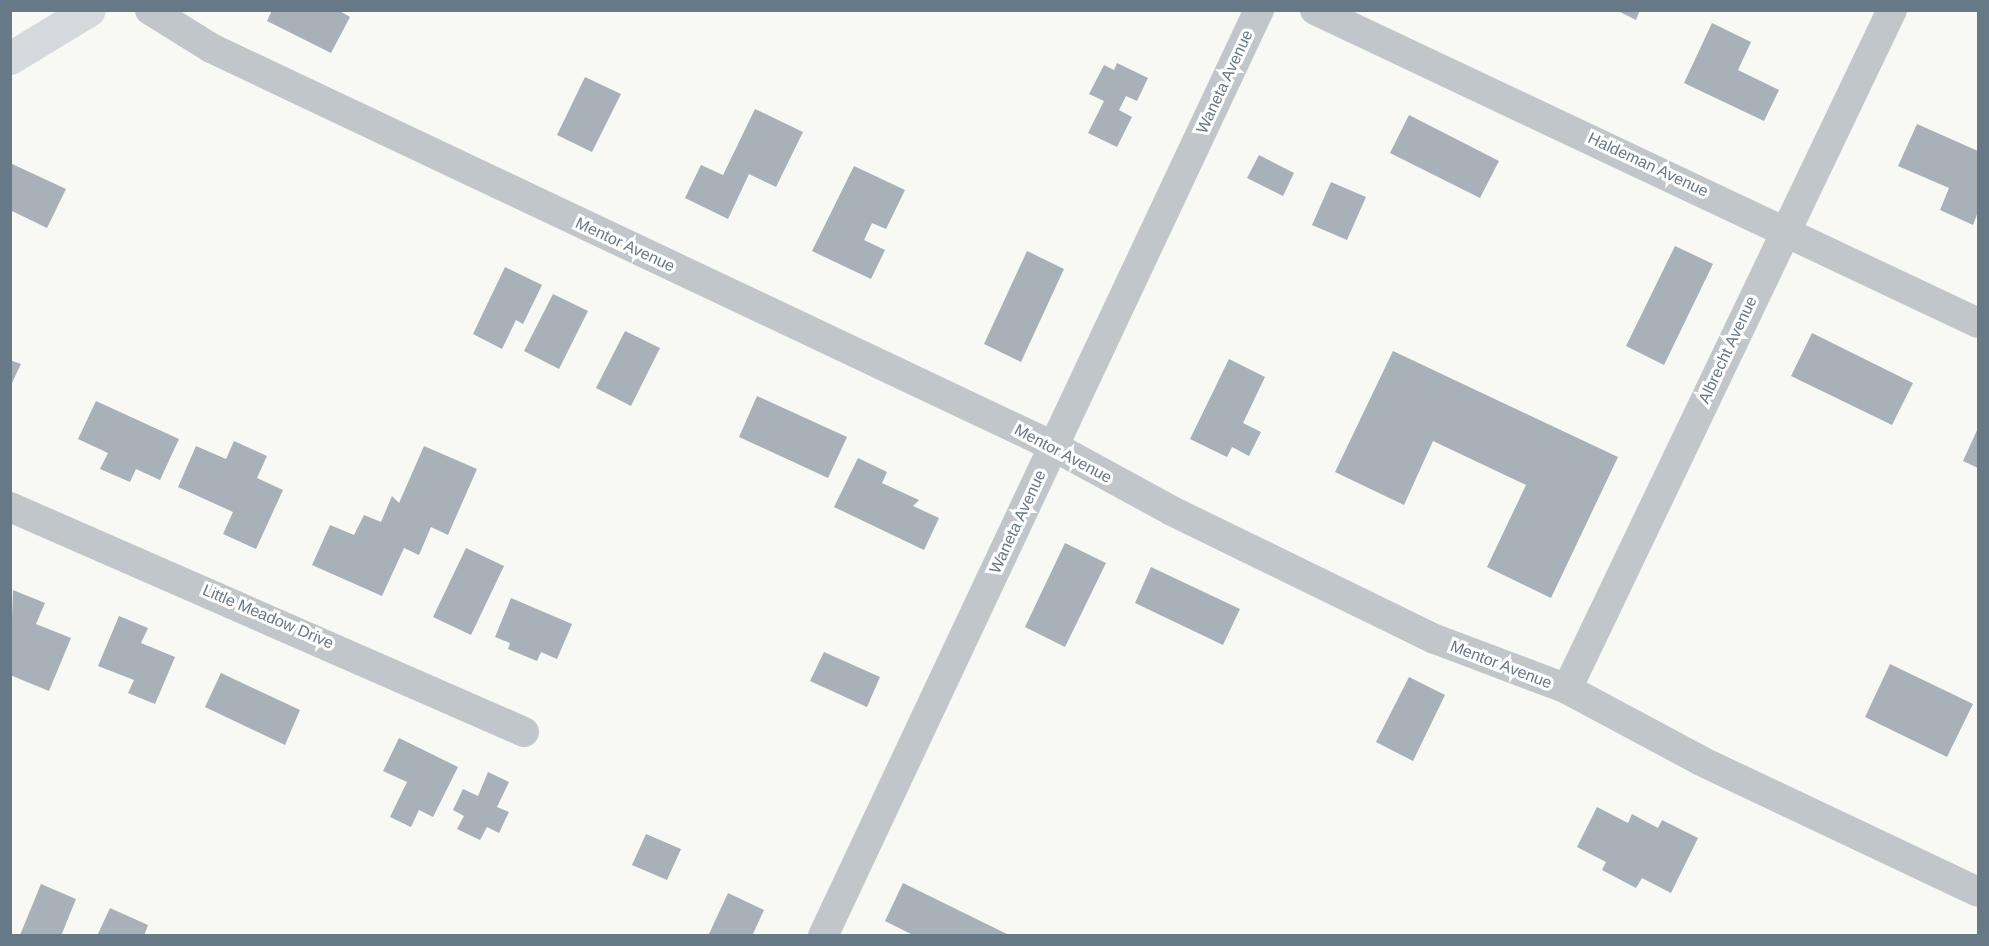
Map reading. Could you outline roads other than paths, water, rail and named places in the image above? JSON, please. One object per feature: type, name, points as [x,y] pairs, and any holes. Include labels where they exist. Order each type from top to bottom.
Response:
[{"type":"main road","points":[[10,58],[89,10]]},
{"type":"street","name":"Mentor Avenue","points":[[150,10],[221,53],[1053,446],[1172,511],[1435,639],[1567,690],[1701,761],[1978,892]]},
{"type":"street","name":"Waneta Avenue","points":[[823,936],[1259,10]]},
{"type":"street","name":"Haldeman Avenue","points":[[1315,10],[1785,228],[1978,323]]},
{"type":"street","name":"Albrecht Avenue","points":[[1567,690],[1785,228],[1892,10]]},
{"type":"street","name":"Little Meadow Drive","points":[[10,507],[524,732]]}]
